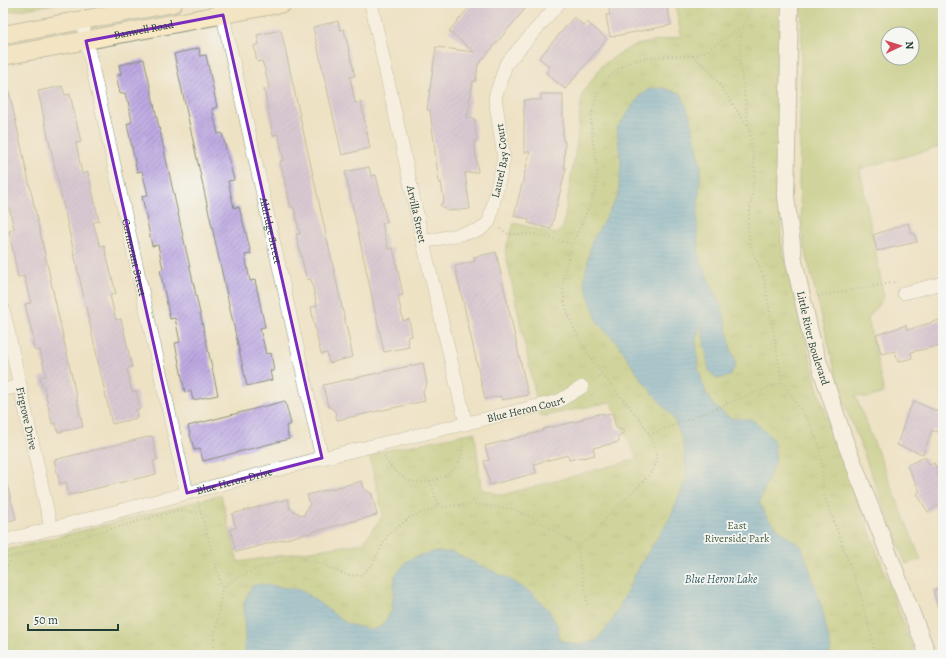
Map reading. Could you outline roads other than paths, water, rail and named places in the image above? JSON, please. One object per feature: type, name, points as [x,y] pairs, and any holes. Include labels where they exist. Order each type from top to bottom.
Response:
[{"type":"main road","name":"Banwell Road","points":[[3,35],[173,3]]},
{"type":"main road","name":"Banwell Road","points":[[3,56],[86,41],[222,9],[283,3]]},
{"type":"street","name":"Arvilla Street","points":[[371,3],[463,425]]},
{"type":"street","name":"Laurel Bay Court","points":[[423,242],[480,230],[489,222],[504,158],[495,97],[506,64],[559,3]]},
{"type":"street","name":"Little River Boulevard","points":[[790,3],[786,196],[794,261],[813,344],[846,444],[928,655]]},
{"type":"street","name":"Aldridge Street","points":[[222,9],[322,458]]},
{"type":"street","name":"Cormorant Street","points":[[82,21],[192,497]]},
{"type":"street","points":[[904,293],[943,283]]},
{"type":"street","name":"Firgrove Drive","points":[[3,308],[52,528]]},
{"type":"street","points":[[3,390],[20,386]]},
{"type":"street","name":"Blue Heron Court","points":[[463,425],[560,401],[582,387]]},
{"type":"street","name":"Blue Heron Drive","points":[[3,541],[52,528],[192,497],[322,458],[463,425]]},
{"type":"water","name":"Blue Heron Lake","points":[[663,88],[682,94],[691,120],[701,166],[697,224],[699,258],[724,314],[731,349],[736,364],[730,376],[718,379],[709,371],[701,323],[696,339],[698,368],[706,393],[714,406],[730,418],[753,420],[773,439],[776,460],[759,502],[768,519],[784,534],[802,547],[822,608],[831,650],[829,655],[245,655],[244,602],[252,586],[261,584],[301,590],[348,624],[372,630],[382,626],[392,610],[395,576],[407,561],[417,556],[433,552],[452,552],[509,579],[530,592],[548,609],[558,627],[559,640],[578,645],[597,640],[612,621],[640,565],[670,518],[687,476],[682,437],[672,416],[644,383],[619,345],[598,323],[584,282],[591,243],[618,196],[621,162],[617,128],[640,96],[649,89]]},
{"type":"park label","name":"East Riverside Park","points":[[737,531]]}]
